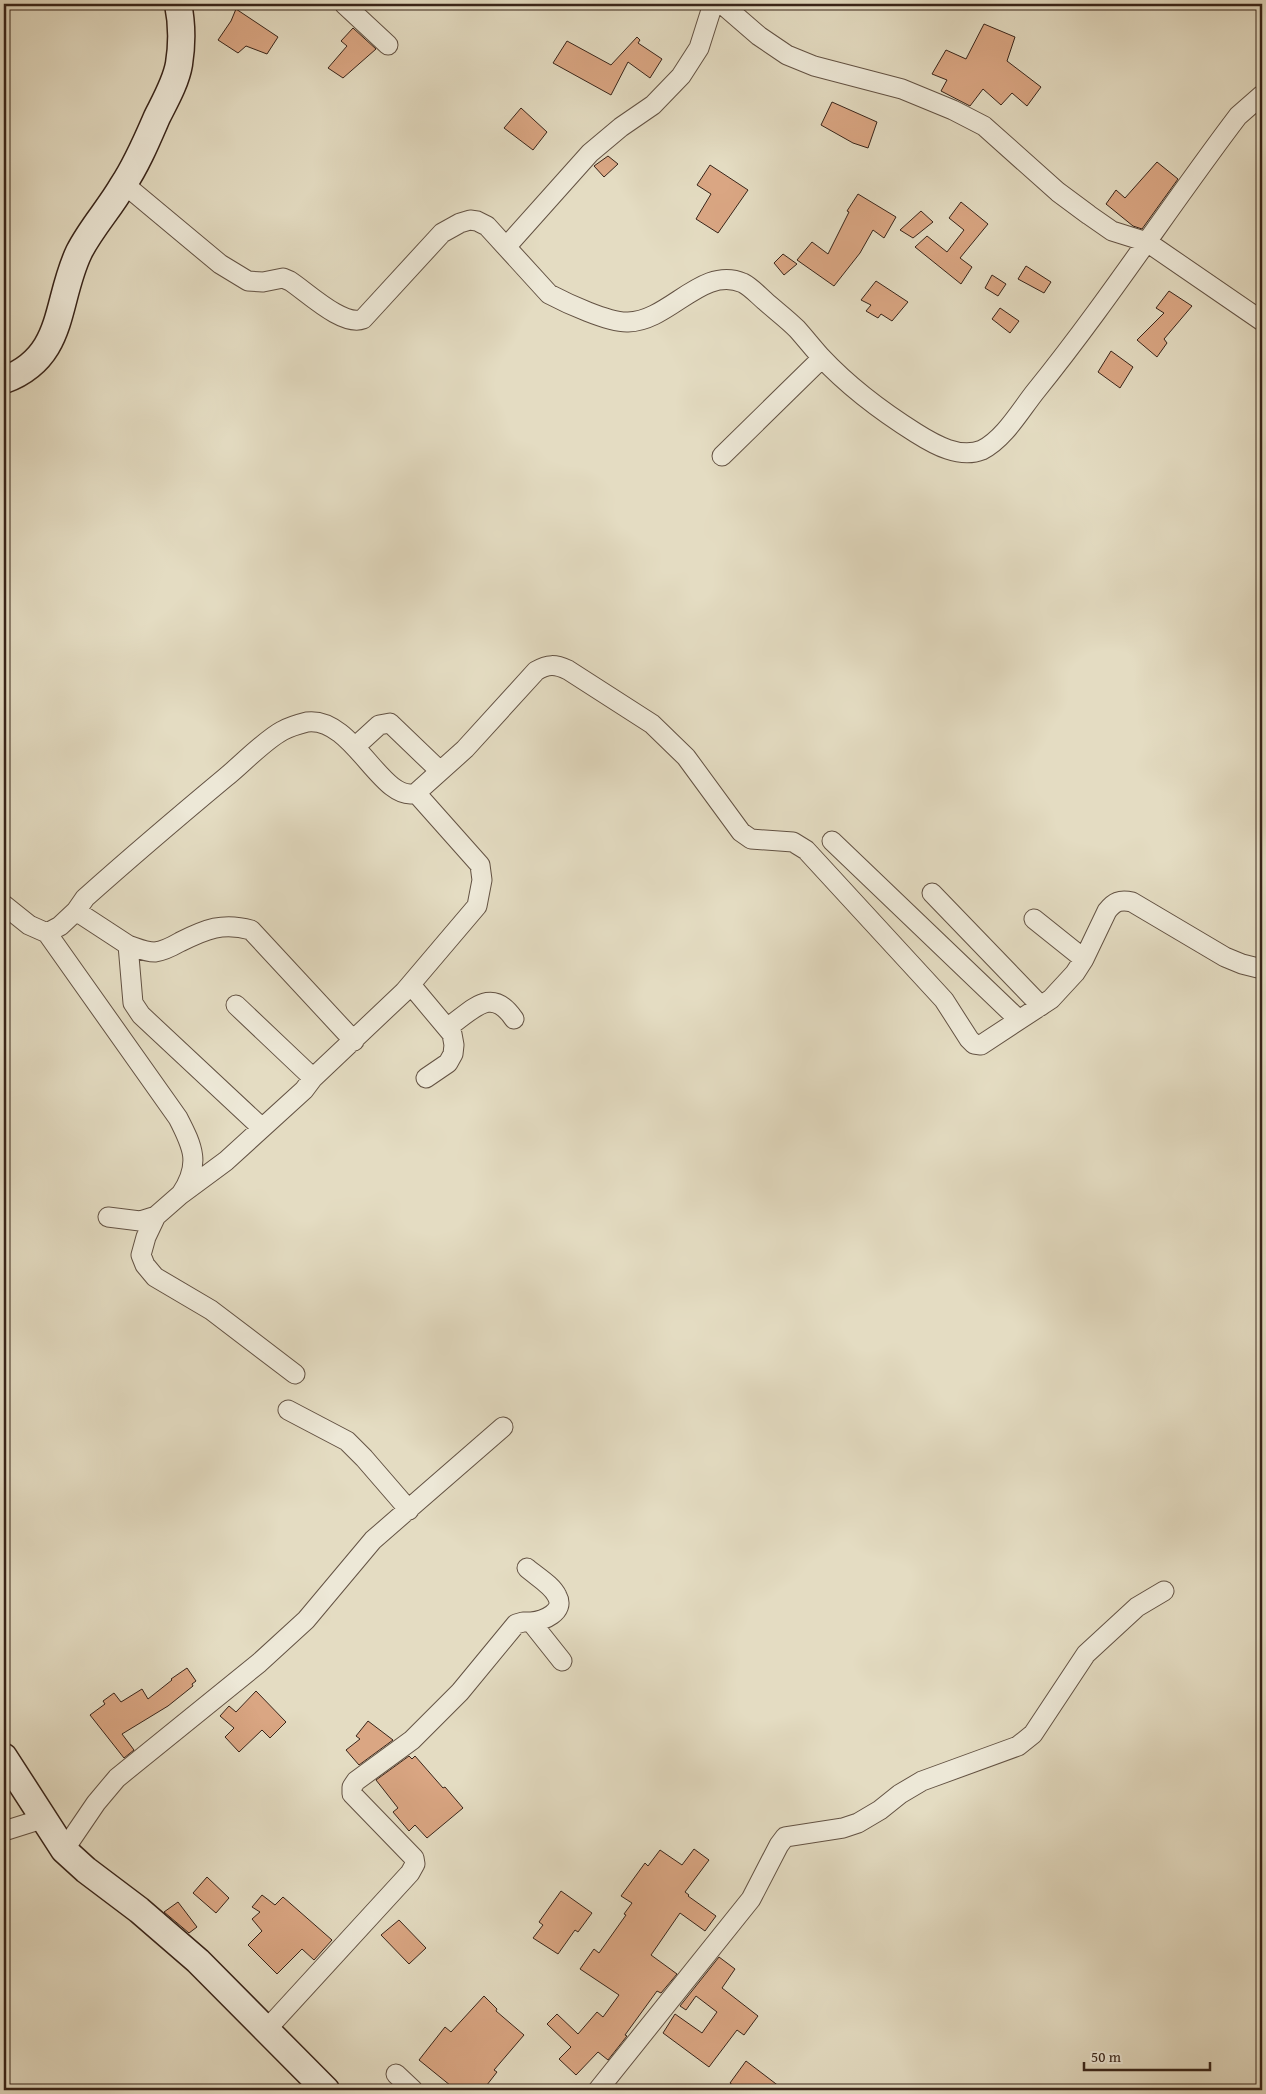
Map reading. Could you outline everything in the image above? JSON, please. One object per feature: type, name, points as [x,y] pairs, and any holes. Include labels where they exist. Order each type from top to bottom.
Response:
[{"type":"street","points":[[4,380],[30,367],[43,354],[58,321],[69,280],[80,251],[124,184],[168,95],[179,65],[182,20],[178,4]]},
{"type":"street","points":[[344,4],[388,45]]},
{"type":"street","points":[[507,246],[590,153],[621,127],[653,105],[681,76],[699,48],[707,29],[713,4]]},
{"type":"street","points":[[722,4],[759,36],[787,54],[814,66],[902,89],[953,110],[984,126],[1058,192],[1089,215],[1112,231],[1147,242],[1262,321]]},
{"type":"street","points":[[124,184],[220,264],[248,281],[263,282],[283,278],[290,280],[331,310],[349,320],[357,322],[363,319],[442,233],[460,223],[477,220],[487,226],[507,246],[549,294],[617,322],[636,322],[666,309],[705,283],[720,279],[744,284],[796,328],[822,358],[860,396],[917,434],[958,453],[978,451],[994,443],[1060,361],[1238,116],[1262,95]]},
{"type":"street","points":[[722,456],[822,358]]},
{"type":"street","points":[[47,933],[60,926],[76,911],[85,898],[281,731],[308,722],[331,727],[356,746],[390,787],[400,793],[410,795],[416,793],[465,749],[536,671],[547,665],[558,665],[652,724],[686,757],[741,832],[751,839],[793,842],[806,850],[944,1000],[974,1044],[982,1045],[1041,1006],[1057,993],[1075,973],[1084,959],[1107,911],[1113,904],[1125,900],[1132,902],[1225,956],[1242,964],[1262,968]]},
{"type":"street","points":[[356,746],[379,725],[390,723],[440,771]]},
{"type":"street","points":[[296,1374],[211,1310],[155,1277],[145,1265],[141,1255],[146,1237],[156,1216],[180,1194],[226,1161],[304,1090],[410,985],[477,906],[482,880],[480,865],[416,793]]},
{"type":"street","points":[[832,841],[1019,1020]]},
{"type":"street","points":[[932,893],[1041,1006]]},
{"type":"street","points":[[76,911],[128,945],[143,951],[156,952],[224,925],[251,930],[354,1041]]},
{"type":"street","points":[[7,915],[47,933],[178,1118],[191,1143],[193,1162],[189,1182],[180,1194]]},
{"type":"street","points":[[1034,920],[1084,959]]},
{"type":"street","points":[[128,945],[133,1003],[141,1015],[262,1128]]},
{"type":"street","points":[[410,985],[452,1034],[454,1045],[454,1054],[448,1063],[426,1078]]},
{"type":"street","points":[[447,1028],[486,1002],[496,1001],[506,1007],[514,1019]]},
{"type":"street","points":[[236,1005],[314,1078]]},
{"type":"street","points":[[108,1216],[140,1221],[156,1216]]},
{"type":"street","points":[[288,1410],[347,1441],[409,1510]]},
{"type":"street","points":[[64,1850],[96,1803],[117,1778],[259,1664],[306,1620],[373,1540],[503,1427]]},
{"type":"street","points":[[266,2030],[410,1873],[415,1864],[414,1858],[352,1794],[352,1787],[356,1781],[412,1740],[460,1692],[516,1624],[531,1622],[552,1615],[558,1608],[557,1596],[527,1568]]},
{"type":"street","points":[[598,2090],[751,1899],[779,1845],[785,1838],[858,1824],[900,1794],[922,1782],[1018,1746],[1033,1734],[1063,1686],[1091,1648],[1137,1607],[1164,1590]]},
{"type":"street","points":[[531,1622],[562,1661]]},
{"type":"street","points":[[4,1757],[42,1819],[64,1850],[86,1870],[139,1910],[198,1961],[326,2090]]},
{"type":"street","points":[[4,1831],[42,1819]]},
{"type":"street","points":[[396,2074],[413,2090]]},
{"type":"building","points":[[236,9],[278,37],[267,54],[246,46],[238,53],[218,40],[231,21]]},
{"type":"building","points":[[984,24],[1015,37],[1007,61],[1041,87],[1027,106],[1012,93],[1001,105],[983,89],[970,106],[941,91],[947,80],[932,74],[946,50],[966,59]]},
{"type":"building","points":[[353,28],[376,49],[343,78],[328,68],[347,46],[341,41]]},
{"type":"building","points":[[637,37],[640,40],[638,43],[662,59],[650,78],[628,62],[611,95],[553,63],[567,41],[611,65]]},
{"type":"building","points":[[832,102],[877,122],[868,148],[853,143],[821,125]]},
{"type":"building","points":[[521,108],[547,132],[533,150],[504,128]]},
{"type":"building","points":[[608,156],[618,164],[604,177],[594,166]]},
{"type":"building","points":[[1157,162],[1178,179],[1142,229],[1133,226],[1106,204],[1116,190],[1125,198]]},
{"type":"building","points":[[710,165],[748,190],[718,233],[696,219],[711,194],[697,185]]},
{"type":"building","points":[[858,194],[896,217],[884,238],[873,230],[860,253],[834,286],[797,260],[812,242],[828,254],[849,212],[847,211]]},
{"type":"building","points":[[961,202],[988,224],[960,258],[972,267],[961,284],[915,247],[927,236],[947,252],[964,230],[949,218]]},
{"type":"building","points":[[921,211],[933,222],[913,238],[900,230]]},
{"type":"building","points":[[783,254],[797,264],[784,275],[774,263]]},
{"type":"building","points":[[1026,266],[1051,282],[1044,293],[1018,279]]},
{"type":"building","points":[[992,275],[1006,284],[998,296],[985,288]]},
{"type":"building","points":[[876,281],[908,302],[892,321],[881,314],[878,318],[866,311],[871,305],[861,300]]},
{"type":"building","points":[[1169,291],[1192,306],[1164,339],[1167,343],[1157,357],[1137,340],[1164,313],[1156,308]]},
{"type":"building","points":[[1000,308],[1019,321],[1010,333],[992,319]]},
{"type":"building","points":[[1111,351],[1133,367],[1120,388],[1098,372]]},
{"type":"building","points":[[187,1668],[196,1681],[192,1684],[193,1686],[168,1706],[122,1734],[134,1750],[124,1758],[90,1715],[105,1704],[103,1701],[114,1693],[121,1702],[142,1689],[148,1699]]},
{"type":"building","points":[[256,1691],[286,1722],[270,1738],[262,1730],[239,1752],[225,1737],[234,1728],[220,1716],[229,1706],[236,1712]]},
{"type":"building","points":[[368,1721],[393,1740],[359,1765],[346,1750],[360,1739],[356,1736]]},
{"type":"building","points":[[409,1756],[412,1759],[415,1756],[463,1808],[427,1838],[415,1825],[409,1831],[393,1812],[398,1808],[376,1780]]},
{"type":"building","points":[[694,1849],[709,1860],[685,1892],[716,1916],[705,1931],[680,1913],[651,1955],[677,1974],[661,1993],[657,1991],[625,2035],[627,2036],[608,2060],[598,2052],[576,2075],[559,2059],[571,2047],[547,2024],[557,2014],[578,2034],[597,2012],[603,2017],[619,1995],[580,1969],[594,1949],[599,1953],[626,1915],[624,1914],[632,1903],[621,1896],[645,1863],[648,1866],[660,1850],[682,1865]]},
{"type":"building","points":[[207,1877],[229,1898],[216,1913],[193,1893]]},
{"type":"building","points":[[561,1891],[592,1913],[578,1932],[575,1930],[558,1954],[533,1938],[543,1925],[539,1922]]},
{"type":"building","points":[[262,1895],[275,1905],[283,1897],[332,1940],[314,1960],[302,1949],[277,1974],[248,1945],[262,1931],[252,1919],[260,1912],[252,1907]]},
{"type":"building","points":[[178,1902],[197,1927],[189,1933],[164,1912]]},
{"type":"building","points":[[399,1920],[426,1948],[409,1964],[381,1935]]},
{"type":"building","points":[[719,1957],[735,1969],[722,1988],[758,2016],[744,2035],[737,2030],[709,2067],[663,2033],[675,2014],[702,2033],[717,2012],[696,1996],[686,2010],[680,2006]]},
{"type":"building","points":[[484,1996],[497,2009],[496,2011],[524,2035],[494,2070],[497,2072],[483,2090],[456,2090],[419,2060],[445,2027],[451,2032]]},
{"type":"building","points":[[746,2061],[784,2090],[740,2090],[730,2083]]}]
